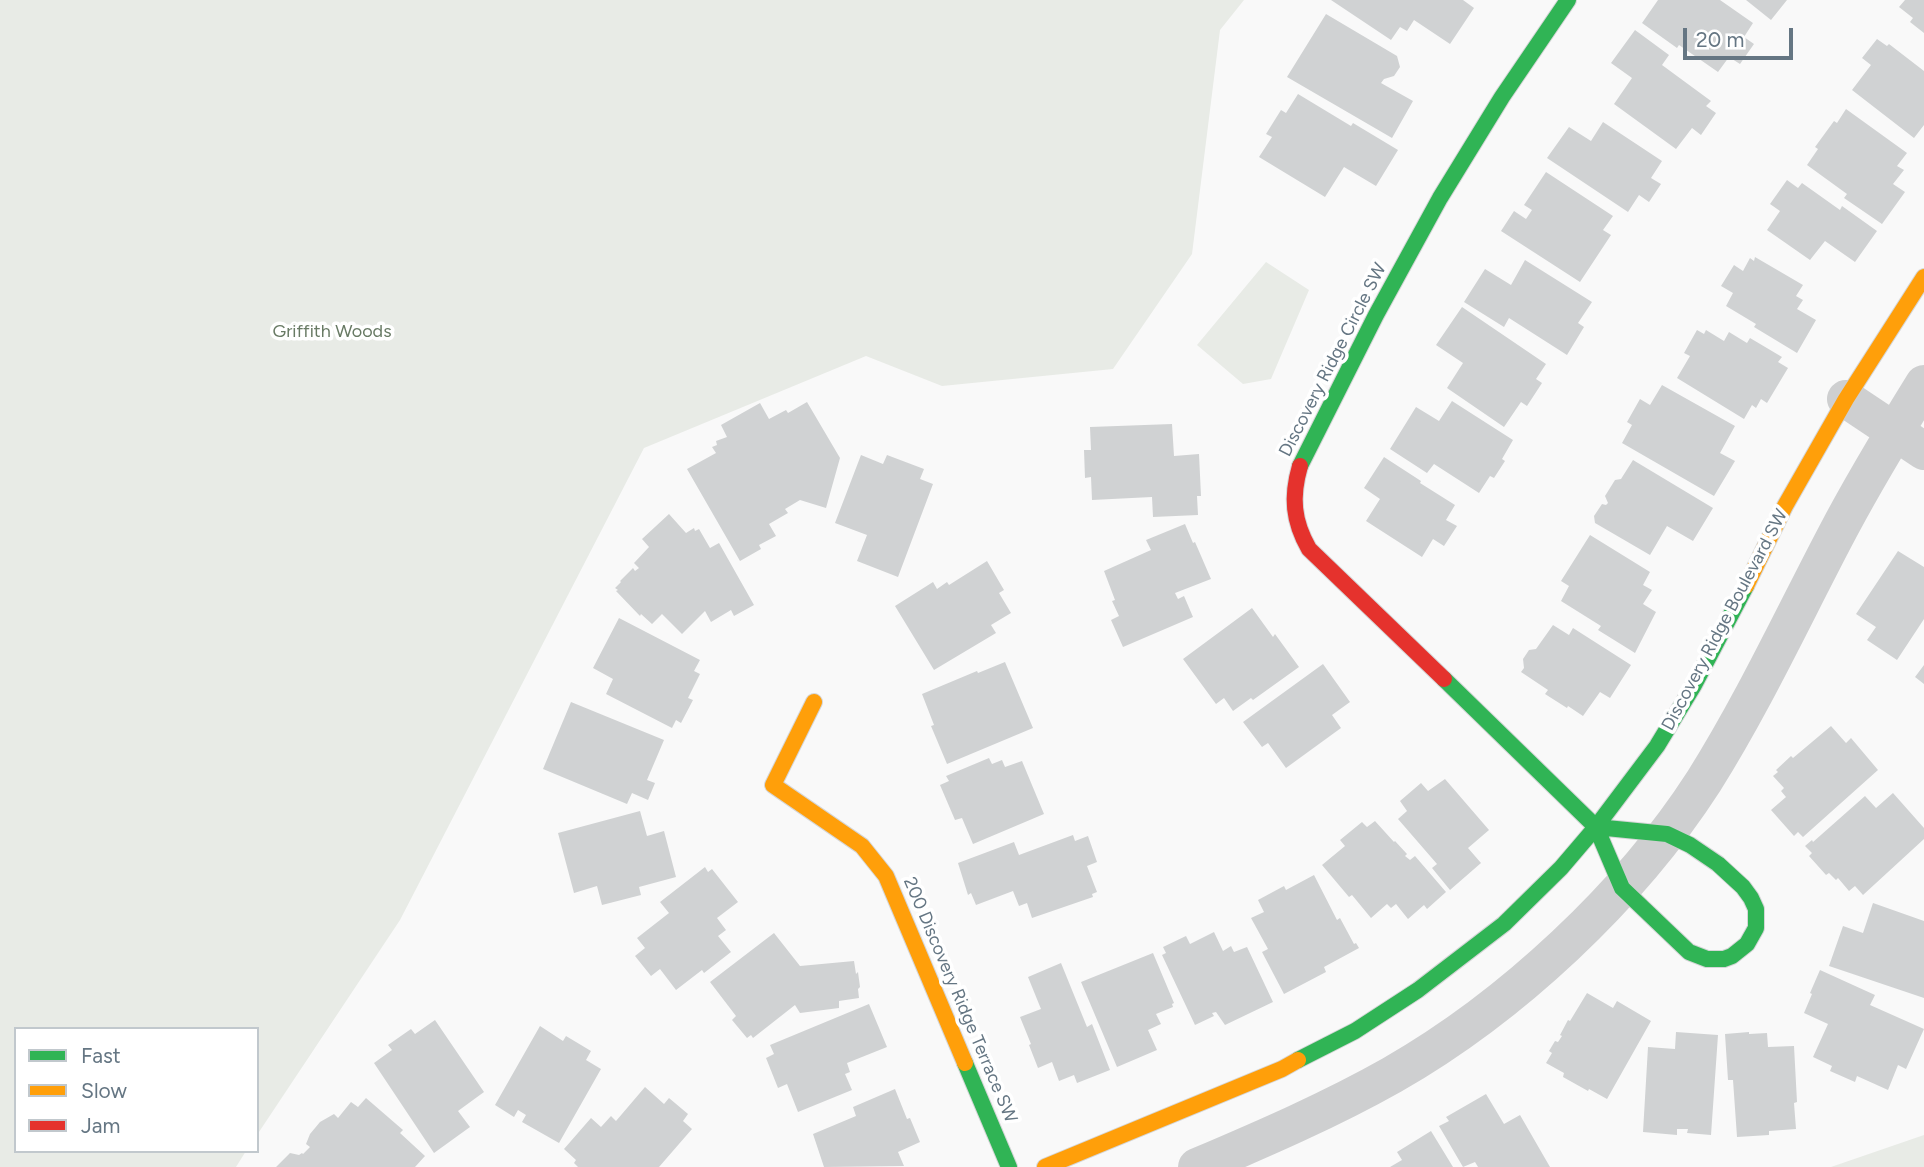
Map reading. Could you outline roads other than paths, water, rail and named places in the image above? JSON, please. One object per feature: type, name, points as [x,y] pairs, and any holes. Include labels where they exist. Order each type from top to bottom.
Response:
[{"type":"street","name":"Discovery Ridge Circle SW","points":[[1568,0],[1522,64],[1402,266],[1302,461],[1294,486],[1293,502],[1300,536],[1309,550],[1596,827]]},
{"type":"street","name":"Discovery Ridge Boulevard SW","points":[[1045,1167],[1282,1069],[1354,1031],[1418,990],[1504,924],[1562,868],[1657,747],[1694,685],[1785,506],[1846,399],[1924,277]]},
{"type":"street","points":[[1197,1167],[1323,1112],[1392,1075],[1435,1048],[1491,1009],[1553,956],[1622,888],[1702,783],[1745,713],[1836,534],[1909,441],[1924,384]]},
{"type":"street","points":[[1846,399],[1909,441]]},
{"type":"street","name":"200 Discovery Ridge Terrace SW","points":[[814,702],[773,785],[862,846],[886,876],[1009,1167]]},
{"type":"street","points":[[1596,827],[1665,834],[1698,849],[1742,886],[1753,900],[1757,912],[1756,925],[1745,948],[1735,955],[1724,960],[1711,960],[1689,952],[1622,888],[1596,827]]},
{"type":"park label","name":"Griffith Woods","points":[[332,332]]}]
